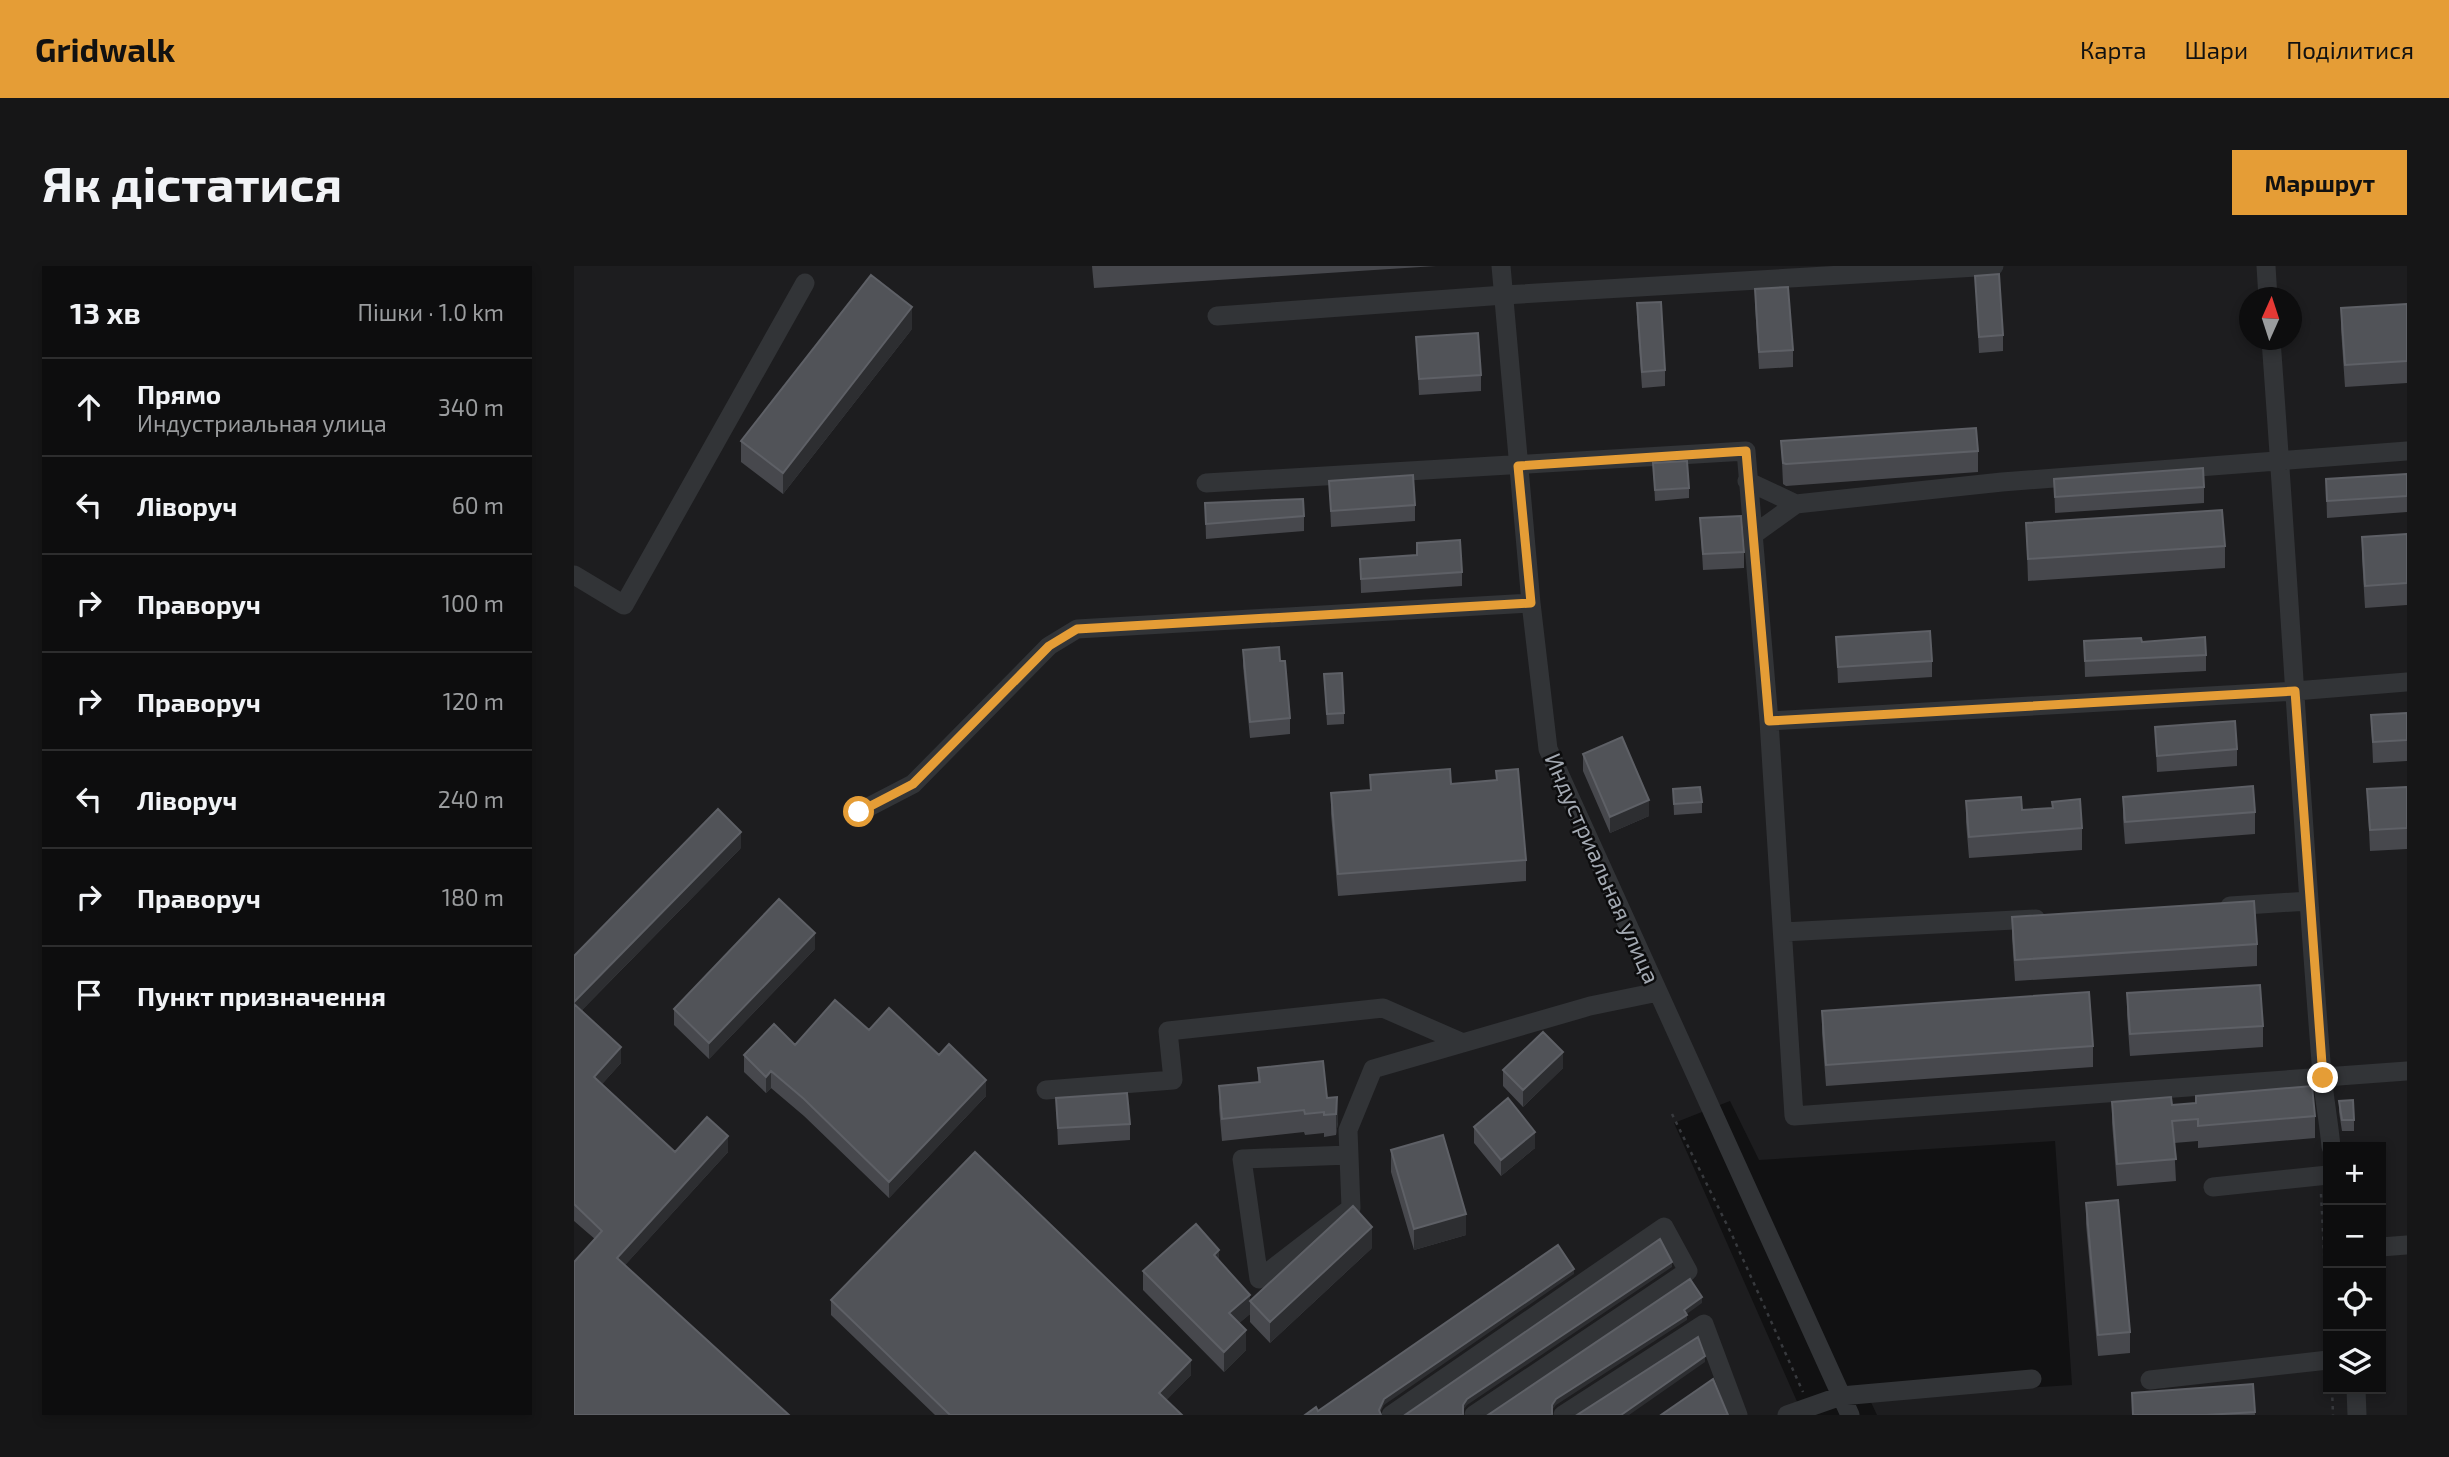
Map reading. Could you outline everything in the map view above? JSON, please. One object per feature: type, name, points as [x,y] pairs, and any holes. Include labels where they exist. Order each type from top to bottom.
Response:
[{"type":"street","name":"Индустриальная улица","points":[[1500,266],[1531,603],[1548,749],[1850,1415]]},
{"type":"street","points":[[1217,316],[1504,295],[1736,274],[1994,266]]},
{"type":"street","points":[[2266,266],[2267,287]]},
{"type":"street","points":[[574,575],[624,605],[805,283]]},
{"type":"street","points":[[2272,350],[2309,901],[2330,1142]]},
{"type":"street","points":[[1206,483],[1746,451],[1769,721],[1794,1116],[2407,1071]]},
{"type":"street","points":[[1747,481],[1796,503],[2002,482],[2407,451]]},
{"type":"street","points":[[1753,535],[1796,503]]},
{"type":"street","points":[[859,812],[913,784],[1049,646],[1077,629],[1531,603]]},
{"type":"street","points":[[1769,721],[2295,691],[2407,682]]},
{"type":"street","points":[[2214,907],[2309,901]]},
{"type":"street","points":[[1783,932],[2052,918]]},
{"type":"street","points":[[1349,1154],[1242,1159],[1259,1279],[1350,1208],[1349,1154],[1348,1130],[1373,1069],[1590,1006],[1658,992]]},
{"type":"street","points":[[1046,1090],[1173,1080],[1168,1031],[1383,1008],[1463,1043]]},
{"type":"street","points":[[2213,1187],[2323,1176]]},
{"type":"street","points":[[1391,1415],[1664,1227],[1688,1271],[1474,1415]]},
{"type":"street","points":[[2386,1247],[2407,1245]]},
{"type":"street","points":[[1563,1415],[1704,1325],[1738,1415]]},
{"type":"street","points":[[2150,1380],[2323,1361]]},
{"type":"street","points":[[1787,1415],[1841,1396],[2032,1379]]},
{"type":"street","points":[[2356,1394],[2357,1415]]},
{"type":"path","points":[[1672,1114],[1732,1235],[1810,1407]]},
{"type":"path","points":[[2325,1205],[2326,1268]]},
{"type":"path","points":[[2332,1394],[2333,1415]]},
{"type":"shaded area","points":[[574,266],[2407,266],[2407,1415],[1877,1415],[1869,1398],[2072,1385],[2055,1141],[1759,1160],[1730,1101],[1674,1123],[1803,1415],[574,1415]]},
{"type":"building","points":[[1999,274],[2003,335],[1979,337],[1975,276]]},
{"type":"building","points":[[871,275],[912,307],[783,473],[741,441]]},
{"type":"building","points":[[1788,287],[1793,350],[1759,352],[1755,289]]},
{"type":"building","points":[[1661,302],[1665,370],[1642,372],[1637,303]]},
{"type":"building","points":[[2407,304],[2407,361],[2345,365],[2341,308]]},
{"type":"building","points":[[1478,333],[1481,375],[1419,379],[1416,337]]},
{"type":"building","points":[[1976,428],[1978,451],[1783,463],[1781,441]]},
{"type":"building","points":[[1687,461],[1689,488],[1655,490],[1653,463]]},
{"type":"building","points":[[2203,468],[2204,487],[2055,497],[2054,479]]},
{"type":"building","points":[[2407,474],[2407,496],[2327,501],[2326,479]]},
{"type":"building","points":[[1413,475],[1415,505],[1331,511],[1329,481]]},
{"type":"building","points":[[1303,499],[1304,516],[1206,524],[1205,503]]},
{"type":"building","points":[[2222,510],[2225,546],[2028,559],[2026,523]]},
{"type":"building","points":[[1741,516],[1744,552],[1703,554],[1700,518]]},
{"type":"building","points":[[2407,534],[2407,583],[2365,586],[2362,537]]},
{"type":"building","points":[[1460,540],[1462,572],[1361,579],[1360,559],[1417,555],[1417,543]]},
{"type":"building","points":[[1930,631],[1932,661],[1838,667],[1836,637]]},
{"type":"building","points":[[2205,637],[2206,655],[2085,661],[2084,641],[2141,638],[2142,642]]},
{"type":"building","points":[[1279,647],[1280,661],[1285,661],[1290,718],[1250,722],[1243,650]]},
{"type":"building","points":[[1342,673],[1344,713],[1327,714],[1324,674]]},
{"type":"building","points":[[2407,713],[2407,740],[2373,742],[2371,715]]},
{"type":"building","points":[[2235,721],[2237,749],[2157,756],[2155,727]]},
{"type":"building","points":[[1622,737],[1649,800],[1610,817],[1583,754]]},
{"type":"building","points":[[1450,769],[1451,784],[1497,780],[1496,771],[1518,769],[1526,860],[1338,874],[1331,793],[1371,790],[1370,775]]},
{"type":"building","points":[[2253,786],[2255,812],[2125,822],[2123,797]]},
{"type":"building","points":[[1700,787],[1702,802],[1674,804],[1673,789]]},
{"type":"building","points":[[2407,787],[2407,828],[2370,830],[2367,789]]},
{"type":"building","points":[[2021,797],[2022,810],[2053,808],[2052,802],[2080,799],[2082,828],[1969,837],[1966,801]]},
{"type":"building","points":[[718,809],[741,832],[574,1002],[574,956]]},
{"type":"building","points":[[779,899],[815,933],[709,1043],[674,1009]]},
{"type":"building","points":[[2254,901],[2257,944],[2015,960],[2012,917]]},
{"type":"building","points":[[2260,985],[2263,1026],[2130,1034],[2127,993]]},
{"type":"building","points":[[2089,992],[2093,1046],[1826,1065],[1822,1011]]},
{"type":"building","points":[[835,1000],[869,1030],[889,1008],[939,1055],[949,1044],[986,1080],[889,1182],[804,1099],[771,1071],[766,1077],[744,1055],[774,1024],[795,1045]]},
{"type":"building","points":[[574,1004],[621,1047],[594,1077],[675,1152],[707,1117],[728,1136],[617,1258],[789,1415],[574,1415],[574,1262],[602,1231],[574,1204]]},
{"type":"building","points":[[1543,1032],[1563,1052],[1523,1090],[1503,1070]]},
{"type":"building","points":[[1323,1061],[1327,1098],[1337,1097],[1336,1114],[1305,1114],[1304,1110],[1222,1119],[1219,1086],[1260,1082],[1258,1068]]},
{"type":"building","points":[[2312,1086],[2315,1116],[2198,1126],[2198,1119],[2172,1121],[2176,1159],[2117,1164],[2112,1102],[2171,1097],[2172,1105],[2196,1103],[2196,1096]]},
{"type":"building","points":[[1127,1093],[1130,1124],[1058,1128],[1056,1098]]},
{"type":"building","points":[[1508,1098],[1535,1132],[1501,1160],[1474,1127]]},
{"type":"building","points":[[2353,1100],[2354,1120],[2342,1120],[2339,1101]]},
{"type":"building","points":[[1443,1135],[1466,1214],[1414,1229],[1391,1150]]},
{"type":"building","points":[[975,1152],[1191,1360],[1159,1393],[1182,1415],[950,1415],[831,1300]]},
{"type":"building","points":[[2118,1200],[2130,1332],[2098,1335],[2086,1203]]},
{"type":"building","points":[[1353,1206],[1372,1227],[1270,1322],[1250,1301]]},
{"type":"building","points":[[1196,1224],[1219,1250],[1214,1255],[1250,1295],[1229,1313],[1246,1330],[1224,1352],[1143,1271]]},
{"type":"building","points":[[1660,1239],[1672,1262],[1467,1399],[1463,1405],[1463,1415],[1405,1415]]},
{"type":"building","points":[[1558,1245],[1574,1269],[1384,1399],[1379,1410],[1381,1415],[1305,1415],[1316,1407],[1318,1411]]},
{"type":"building","points":[[1690,1279],[1702,1297],[1684,1310],[1687,1315],[1556,1399],[1552,1405],[1552,1415],[1488,1415]]},
{"type":"building","points":[[1698,1337],[1705,1356],[1621,1415],[1577,1415]]},
{"type":"building","points":[[1713,1379],[1728,1415],[1661,1415]]},
{"type":"building","points":[[2253,1384],[2255,1412],[2133,1415],[2132,1393]]},
{"type":"route","points":[[859,812],[913,784],[1049,646],[1077,629],[1531,603],[1518,466],[1746,451],[1769,721],[2295,691],[2323,1078]]}]
